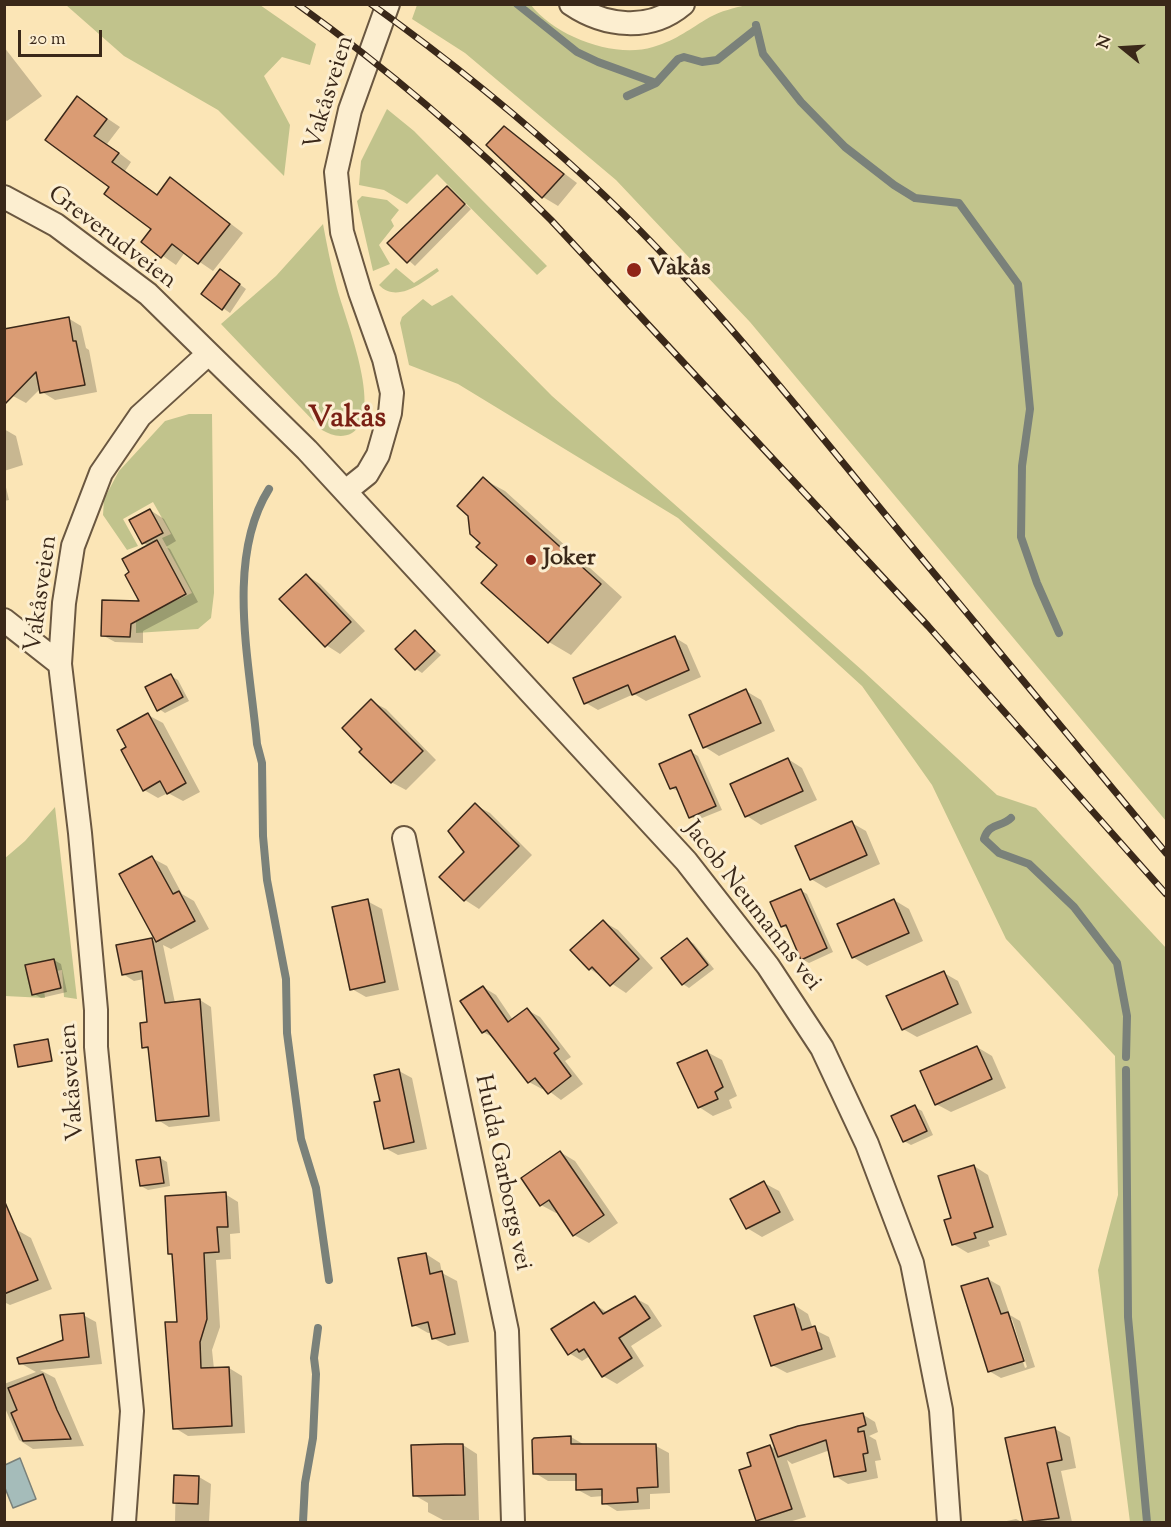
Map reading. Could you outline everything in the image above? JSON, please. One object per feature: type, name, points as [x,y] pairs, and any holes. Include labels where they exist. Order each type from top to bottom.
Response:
[{"type":"street","name":"Vakåsveien","points":[[346,490],[367,474],[378,455],[390,413],[392,393],[375,330],[360,292],[345,242],[336,172],[350,110],[388,4]]},
{"type":"street","points":[[572,4],[587,15],[609,23],[631,24],[657,19],[683,4]]},
{"type":"street","name":"Greverudveien","points":[[4,196],[56,225],[148,294],[207,355]]},
{"type":"street","name":"Vakåsveien","points":[[124,1522],[132,1411],[96,1047],[96,1010],[80,833],[60,664],[64,603],[73,546],[101,473],[140,416],[207,355]]},
{"type":"street","points":[[207,355],[346,490]]},
{"type":"street","name":"Jacob Neumanns vei","points":[[346,490],[488,649],[686,861],[768,966],[822,1048],[867,1144],[912,1263],[941,1410],[949,1522]]},
{"type":"street","points":[[4,620],[60,664]]},
{"type":"street","name":"Hulda Garborgs vei","points":[[404,838],[507,1331],[513,1522]]},
{"type":"green space","points":[[66,5],[260,5],[316,44],[310,65],[282,57],[264,76],[290,125],[284,176],[218,110],[124,56]]},
{"type":"green space","points":[[417,5],[531,5],[555,26],[586,42],[621,50],[638,50],[662,44],[714,15],[746,5],[1166,5],[1166,821],[750,322],[616,180],[465,53],[412,19]]},
{"type":"green space","points":[[387,109],[414,131],[547,266],[537,275],[437,174],[407,204],[384,190],[359,185],[361,161]]},
{"type":"green space","points":[[362,196],[387,200],[399,210],[391,220],[394,226],[379,245],[390,264],[373,271],[357,201]]},
{"type":"green space","points":[[323,224],[335,280],[354,341],[364,386],[365,406],[361,422],[352,433],[344,436],[333,435],[322,430],[221,324],[276,276]]},
{"type":"green space","points":[[396,268],[414,283],[437,268],[439,271],[402,292],[386,290],[379,285]]},
{"type":"green space","points":[[452,295],[552,396],[863,671],[997,795],[1036,808],[1166,948],[1166,1522],[1130,1522],[1098,1270],[1118,1195],[1115,1056],[1006,939],[932,785],[862,686],[678,518],[458,384],[409,365],[400,323],[402,317],[423,299],[432,306]]},
{"type":"green space","points":[[189,414],[212,414],[214,593],[211,618],[198,629],[136,633],[136,619],[192,593],[162,538],[171,534],[153,502],[123,519],[138,546],[127,550],[103,515],[104,499],[119,471],[165,421]]},
{"type":"green space","points":[[55,807],[77,999],[64,997],[62,970],[42,973],[45,998],[5,996],[4,859],[25,841]]},
{"type":"water","points":[[20,1458],[36,1499],[13,1508],[5,1488],[5,1465]]},
{"type":"building","points":[[77,96],[107,119],[94,136],[119,153],[112,162],[157,195],[170,177],[230,224],[198,264],[172,244],[161,258],[141,242],[151,229],[104,194],[109,187],[45,140]]},
{"type":"building","points":[[504,126],[564,174],[542,198],[486,145]]},
{"type":"building","points":[[447,186],[465,204],[407,263],[387,243]]},
{"type":"building","points":[[220,269],[240,284],[222,310],[201,294]]},
{"type":"building","points":[[69,317],[85,385],[40,393],[36,372],[4,405],[4,329]]},
{"type":"building","points":[[483,477],[601,584],[548,643],[481,583],[497,565],[476,547],[480,543],[470,534],[468,516],[457,506]]},
{"type":"building","points":[[150,509],[163,533],[142,544],[129,520]]},
{"type":"building","points":[[157,540],[186,594],[131,624],[130,637],[101,636],[102,600],[139,601],[125,575],[129,572],[122,559]]},
{"type":"building","points":[[306,574],[351,622],[325,647],[279,599]]},
{"type":"building","points":[[415,630],[435,651],[415,670],[395,649]]},
{"type":"building","points":[[675,636],[689,670],[632,695],[628,685],[584,704],[573,678]]},
{"type":"building","points":[[171,674],[183,697],[157,711],[145,687]]},
{"type":"building","points":[[746,689],[761,723],[703,748],[689,715]]},
{"type":"building","points":[[371,699],[423,751],[391,783],[359,752],[362,749],[342,728]]},
{"type":"building","points":[[148,713],[186,783],[167,794],[160,781],[143,791],[121,750],[126,747],[117,730]]},
{"type":"building","points":[[691,750],[716,806],[689,818],[676,787],[670,789],[659,764]]},
{"type":"building","points":[[788,758],[803,791],[745,817],[730,784]]},
{"type":"building","points":[[475,803],[519,846],[464,901],[439,877],[464,852],[448,831]]},
{"type":"building","points":[[852,821],[867,855],[810,880],[795,846]]},
{"type":"building","points":[[152,856],[173,894],[179,891],[195,921],[156,942],[119,874]]},
{"type":"building","points":[[801,889],[827,948],[801,960],[786,925],[781,927],[770,902]]},
{"type":"building","points":[[368,899],[385,982],[350,990],[332,907]]},
{"type":"building","points":[[894,899],[909,933],[852,958],[837,924]]},
{"type":"building","points":[[603,920],[639,959],[610,986],[592,967],[589,970],[570,950]]},
{"type":"building","points":[[152,938],[165,1003],[200,999],[209,1116],[156,1121],[148,1047],[142,1048],[140,1023],[147,1022],[142,971],[122,975],[116,945]]},
{"type":"building","points":[[687,938],[708,965],[682,985],[661,958]]},
{"type":"building","points":[[54,959],[61,988],[32,995],[25,965]]},
{"type":"building","points":[[944,971],[958,1004],[902,1030],[886,996]]},
{"type":"building","points":[[483,986],[508,1022],[527,1008],[559,1049],[554,1053],[571,1076],[548,1094],[535,1078],[528,1083],[487,1030],[482,1033],[460,1001]]},
{"type":"building","points":[[48,1039],[52,1061],[18,1067],[14,1045]]},
{"type":"building","points":[[977,1046],[992,1079],[935,1105],[920,1071]]},
{"type":"building","points":[[707,1050],[723,1087],[715,1092],[718,1099],[698,1108],[677,1063]]},
{"type":"building","points":[[399,1069],[414,1142],[384,1149],[374,1102],[380,1101],[374,1075]]},
{"type":"building","points":[[915,1105],[927,1131],[903,1142],[891,1116]]},
{"type":"building","points":[[560,1151],[604,1215],[573,1236],[549,1200],[540,1206],[521,1178]]},
{"type":"building","points":[[160,1157],[164,1183],[140,1186],[136,1160]]},
{"type":"building","points":[[974,1165],[993,1227],[974,1233],[976,1238],[952,1245],[944,1220],[951,1218],[938,1176]]},
{"type":"building","points":[[764,1181],[780,1212],[746,1229],[730,1199]]},
{"type":"building","points":[[226,1192],[228,1227],[217,1227],[219,1252],[204,1253],[207,1319],[200,1342],[201,1368],[229,1367],[232,1426],[173,1429],[165,1322],[177,1322],[172,1254],[168,1254],[165,1196]]},
{"type":"building","points":[[4,1200],[38,1280],[4,1294]]},
{"type":"building","points":[[426,1253],[430,1274],[442,1271],[455,1334],[432,1339],[428,1322],[412,1326],[398,1258]]},
{"type":"building","points":[[988,1278],[1001,1314],[1008,1312],[1024,1361],[988,1372],[961,1286]]},
{"type":"building","points":[[635,1296],[650,1318],[619,1338],[632,1358],[602,1377],[584,1349],[579,1352],[577,1349],[568,1355],[551,1329],[594,1302],[603,1314]]},
{"type":"building","points":[[794,1304],[802,1330],[815,1326],[822,1349],[771,1366],[754,1316]]},
{"type":"building","points":[[84,1313],[89,1357],[19,1364],[17,1358],[63,1340],[60,1315]]},
{"type":"building","points":[[43,1374],[71,1439],[23,1441],[11,1413],[17,1410],[8,1388]]},
{"type":"building","points":[[863,1413],[866,1425],[858,1428],[858,1432],[864,1431],[868,1453],[863,1454],[866,1471],[834,1477],[826,1440],[778,1457],[770,1435],[798,1426]]},
{"type":"building","points":[[1055,1427],[1062,1460],[1047,1463],[1059,1518],[1023,1522],[1005,1438]]},
{"type":"building","points":[[571,1436],[571,1444],[656,1444],[658,1487],[637,1488],[638,1502],[602,1504],[602,1489],[576,1490],[576,1474],[533,1474],[532,1440],[534,1438]]},
{"type":"building","points":[[463,1444],[465,1495],[413,1496],[411,1445]]},
{"type":"building","points":[[770,1445],[792,1509],[756,1521],[739,1470],[751,1466],[747,1453]]},
{"type":"building","points":[[174,1475],[199,1476],[198,1504],[173,1503]]},
{"type":"waterway","points":[[517,4],[577,52],[656,83],[678,59],[684,57],[702,62],[717,60],[756,29]]},
{"type":"waterway","points":[[756,25],[763,54],[801,102],[845,147],[894,185],[915,198],[959,203],[1018,284],[1030,409],[1022,466],[1021,537],[1037,583],[1059,633]]},
{"type":"waterway","points":[[627,96],[656,83]]},
{"type":"waterway","points":[[269,489],[256,517],[248,547],[244,579],[246,647],[257,744],[262,763],[263,836],[267,880],[286,979],[287,1033],[301,1139],[316,1188],[329,1280]]},
{"type":"waterway","points":[[1011,818],[989,830],[984,839],[999,853],[1029,864],[1074,907],[1117,963],[1127,1016],[1126,1057]]},
{"type":"waterway","points":[[1126,1070],[1128,1317],[1147,1522]]},
{"type":"waterway","points":[[303,1522],[305,1483],[313,1438],[316,1374],[314,1358],[318,1328]]},
{"type":"railway","points":[[297,4],[364,54],[428,107],[491,162],[551,220],[928,626],[1166,894]]},
{"type":"railway","points":[[371,4],[428,46],[538,135],[631,221],[670,261],[782,388],[1166,853]]},
{"type":"place","name":"Vakås","points":[[634,270]]},
{"type":"place","name":"Joker","points":[[531,560]]},
{"type":"district","name":"Vakås","points":[[347,421]]}]
